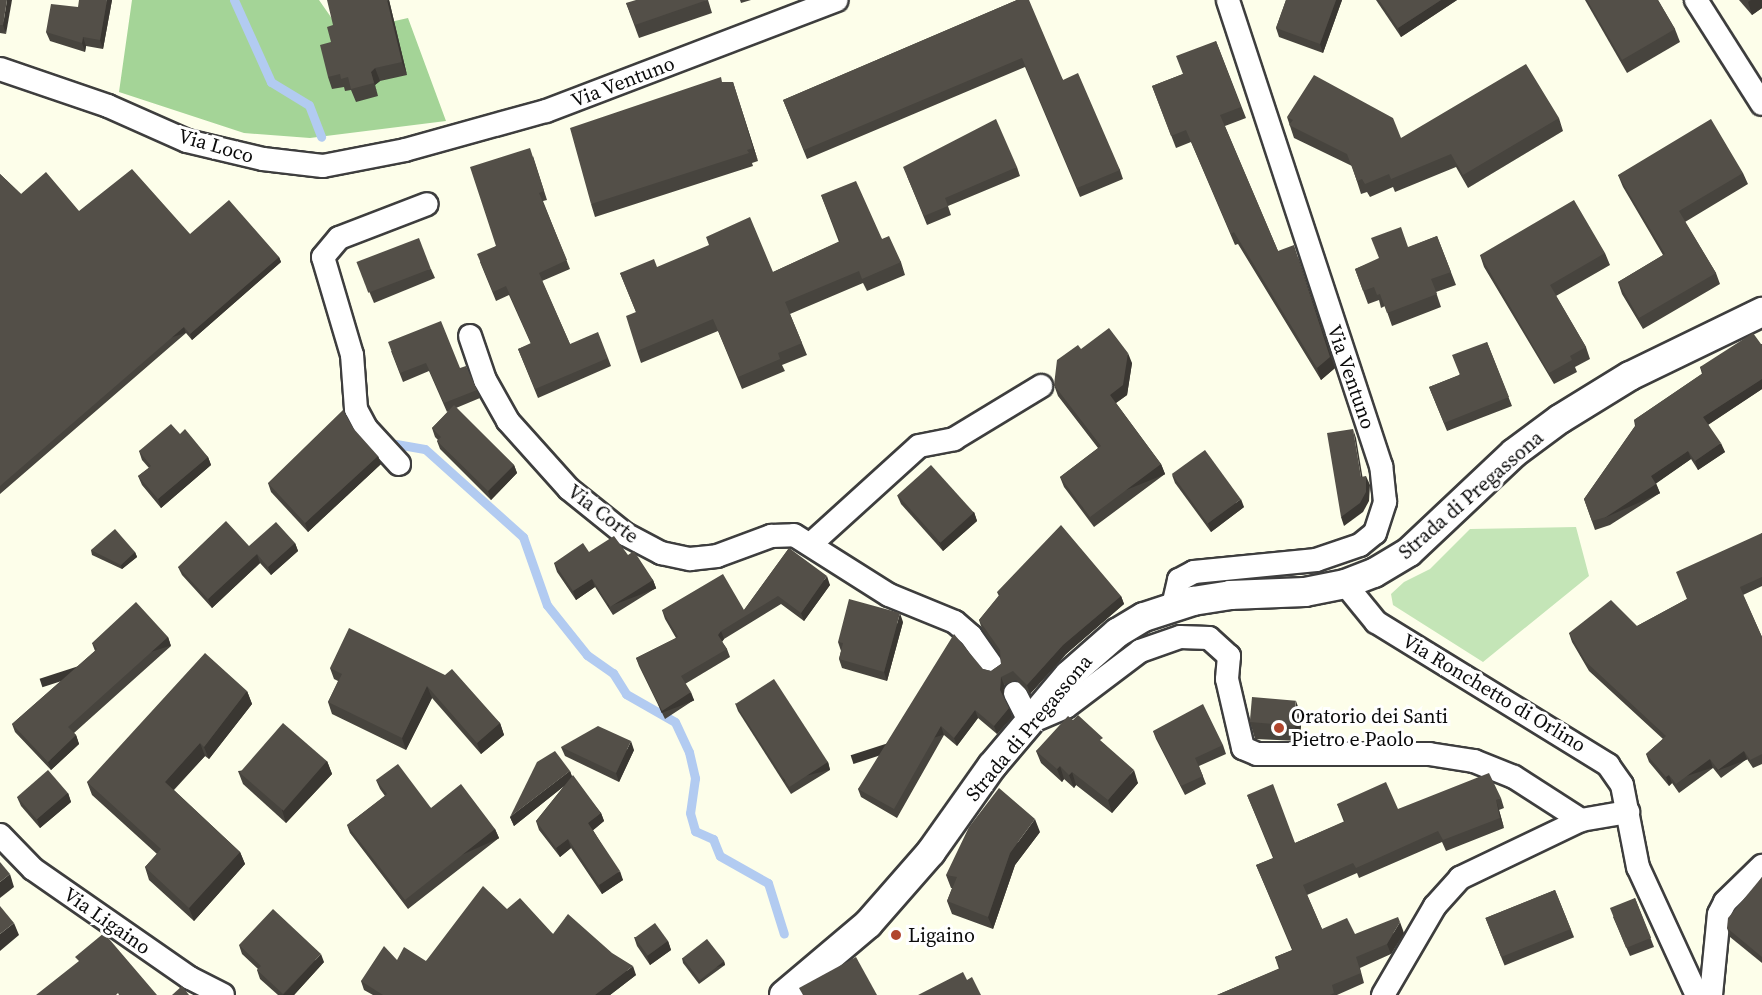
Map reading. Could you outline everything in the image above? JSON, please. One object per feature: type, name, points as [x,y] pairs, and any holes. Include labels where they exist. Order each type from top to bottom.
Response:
[{"type":"street","name":"Via Ventuno","points":[[405,150],[546,111],[837,0]]},
{"type":"street","name":"Via Ventuno","points":[[1173,606],[1179,580],[1194,572],[1316,560],[1341,554],[1370,539],[1383,515],[1381,466],[1228,0]]},
{"type":"street","points":[[1696,0],[1762,104]]},
{"type":"street","name":"Via Loco","points":[[0,69],[108,106],[187,141],[263,159],[323,166],[405,150]]},
{"type":"street","points":[[399,464],[366,428],[356,409],[352,354],[322,257],[339,238],[427,204]]},
{"type":"street","name":"Strada di Pregassona","points":[[784,995],[868,924],[931,852],[992,766],[1096,649],[1144,617],[1173,606],[1210,597],[1305,592],[1345,584],[1374,573],[1409,552],[1514,453],[1598,395],[1762,312]]},
{"type":"street","name":"Via Corte","points":[[470,336],[485,380],[508,421],[569,489],[625,534],[661,553],[690,559],[717,556],[780,534],[812,543],[889,595],[955,622],[971,636],[992,666]]},
{"type":"street","points":[[812,543],[919,446],[954,440],[1041,386]]},
{"type":"street","name":"Via Ronchetto di Orlino","points":[[1345,584],[1376,622],[1598,756],[1622,785],[1638,867],[1697,995]]},
{"type":"street","points":[[1015,693],[1030,722],[1066,706],[1140,651],[1180,637],[1209,638],[1229,656],[1227,679],[1244,748],[1257,754],[1429,754],[1474,761],[1514,777],[1581,820]]},
{"type":"street","points":[[1383,995],[1435,906],[1460,878],[1581,820],[1628,812]]},
{"type":"street","name":"Via Ligaino","points":[[0,835],[33,869],[190,978],[223,995]]},
{"type":"street","points":[[1711,995],[1719,914],[1725,902],[1762,866]]},
{"type":"green space","points":[[132,0],[319,0],[342,33],[408,18],[446,121],[310,138],[244,133],[119,92]]},
{"type":"green space","points":[[1576,527],[1589,576],[1483,662],[1393,605],[1391,594],[1404,582],[1430,569],[1470,529]]},
{"type":"building","points":[[0,0],[7,0],[3,25],[0,25]]},
{"type":"building","points":[[79,0],[107,0],[100,40],[83,37],[82,43],[46,32],[51,4],[78,7]]},
{"type":"building","points":[[327,0],[387,0],[402,62],[375,68],[371,72],[374,83],[351,89],[348,77],[341,79],[340,74],[328,77],[320,45],[331,42],[327,27],[333,25]]},
{"type":"building","points":[[636,0],[707,0],[635,25],[626,3]]},
{"type":"building","points":[[1017,0],[1029,0],[1063,80],[1078,73],[1120,170],[1077,188],[1022,58],[804,150],[783,100]]},
{"type":"building","points":[[1286,0],[1336,0],[1320,44],[1276,28]]},
{"type":"building","points":[[1379,0],[1441,0],[1398,28]]},
{"type":"building","points":[[1587,0],[1658,0],[1675,29],[1622,60]]},
{"type":"building","points":[[1216,41],[1241,107],[1220,115],[1278,251],[1294,245],[1330,357],[1317,368],[1234,232],[1231,234],[1186,130],[1171,136],[1152,86],[1183,74],[1176,56]]},
{"type":"building","points":[[1526,64],[1559,118],[1463,175],[1451,154],[1391,179],[1389,174],[1365,184],[1362,179],[1357,181],[1347,154],[1289,125],[1293,120],[1287,117],[1314,75],[1393,118],[1401,138]]},
{"type":"building","points":[[721,77],[722,82],[733,82],[753,148],[747,150],[749,153],[591,204],[570,128]]},
{"type":"building","points":[[996,119],[1017,167],[945,198],[948,206],[924,216],[903,167]]},
{"type":"building","points":[[1711,119],[1743,173],[1679,211],[1716,273],[1639,318],[1618,282],[1665,254],[1618,175]]},
{"type":"building","points":[[530,148],[544,191],[539,193],[567,260],[539,273],[570,344],[598,332],[608,358],[535,389],[518,349],[531,343],[506,286],[493,292],[477,254],[496,246],[470,167]]},
{"type":"building","points":[[132,169],[190,234],[229,200],[279,257],[190,334],[184,327],[0,486],[0,174],[21,194],[46,172],[79,211]]},
{"type":"building","points":[[856,181],[882,239],[889,236],[901,262],[862,279],[859,271],[785,302],[802,343],[778,353],[780,359],[738,377],[713,319],[637,351],[626,316],[636,312],[620,273],[654,259],[657,267],[709,245],[706,237],[750,217],[773,272],[840,241],[821,195]]},
{"type":"building","points":[[1574,200],[1605,253],[1550,285],[1586,347],[1570,356],[1572,360],[1549,373],[1480,255]]},
{"type":"building","points":[[1401,227],[1408,247],[1437,236],[1451,272],[1431,279],[1437,294],[1387,313],[1380,294],[1377,295],[1374,287],[1363,291],[1355,269],[1379,258],[1371,238]]},
{"type":"building","points":[[419,238],[431,269],[368,293],[356,262]]},
{"type":"building","points":[[441,321],[460,368],[466,366],[477,390],[444,403],[426,363],[400,373],[388,342]]},
{"type":"building","points":[[1109,328],[1128,353],[1123,385],[1110,395],[1161,464],[1090,517],[1060,477],[1101,446],[1054,385],[1057,360],[1078,345],[1081,349]]},
{"type":"building","points":[[1753,333],[1762,344],[1762,379],[1703,417],[1721,443],[1695,461],[1688,451],[1651,476],[1656,484],[1606,517],[1592,521],[1584,499],[1636,425],[1634,420],[1703,373],[1700,367]]},
{"type":"building","points":[[1487,342],[1509,397],[1444,423],[1429,387],[1460,375],[1452,355]]},
{"type":"building","points":[[454,405],[514,465],[488,491],[437,441],[441,437],[432,428]]},
{"type":"building","points":[[343,410],[353,428],[378,456],[305,523],[268,483]]},
{"type":"building","points":[[171,424],[180,434],[185,429],[208,457],[158,499],[138,476],[151,466],[139,451]]},
{"type":"building","points":[[1353,429],[1361,477],[1366,476],[1366,492],[1360,503],[1341,517],[1327,433]]},
{"type":"building","points":[[1205,450],[1241,499],[1208,523],[1172,474]]},
{"type":"building","points":[[931,465],[974,513],[940,543],[898,495]]},
{"type":"building","points":[[226,521],[249,546],[276,522],[295,543],[268,567],[257,554],[208,599],[178,567]]},
{"type":"building","points":[[1061,525],[1121,596],[1063,645],[1027,685],[1013,671],[1001,677],[1000,690],[1009,708],[994,726],[975,710],[954,738],[941,726],[894,809],[858,789],[954,634],[983,669],[991,671],[1001,664],[1000,650],[979,620],[1000,594],[997,592]]},
{"type":"building","points":[[115,529],[135,552],[121,565],[91,550]]},
{"type":"building","points":[[1762,533],[1762,577],[1740,587],[1762,637],[1762,754],[1750,760],[1744,751],[1718,770],[1710,759],[1676,784],[1669,775],[1666,777],[1646,754],[1666,736],[1586,662],[1569,633],[1611,600],[1637,626],[1687,599],[1676,572]]},
{"type":"building","points":[[614,536],[628,555],[634,551],[653,580],[610,607],[592,579],[573,591],[554,563],[583,543],[589,552]]},
{"type":"building","points":[[789,548],[827,576],[801,613],[778,596],[721,631],[718,635],[727,649],[681,676],[691,692],[662,711],[636,658],[678,637],[662,610],[723,574],[744,610]]},
{"type":"building","points":[[849,599],[900,613],[884,672],[839,659],[843,643],[838,642]]},
{"type":"building","points":[[136,602],[168,637],[68,727],[76,735],[48,762],[12,724],[97,649],[92,643]]},
{"type":"building","points":[[349,628],[445,675],[452,669],[500,723],[477,743],[427,686],[402,738],[328,702],[342,674],[330,668]]},
{"type":"building","points":[[205,653],[247,691],[204,747],[200,743],[165,782],[240,852],[189,908],[145,867],[161,849],[87,782]]},
{"type":"building","points":[[774,679],[828,762],[789,787],[735,704]]},
{"type":"building","points":[[1252,697],[1296,701],[1294,726],[1250,722]]},
{"type":"building","points":[[1203,704],[1223,745],[1195,758],[1203,776],[1181,786],[1153,731]]},
{"type":"building","points":[[1078,715],[1103,738],[1100,740],[1134,770],[1108,800],[1072,772],[1069,775],[1060,766],[1057,769],[1036,751],[1068,716],[1073,720]]},
{"type":"building","points":[[283,723],[327,761],[283,811],[240,773]]},
{"type":"building","points":[[598,726],[631,741],[616,773],[561,747]]},
{"type":"building","points":[[555,751],[570,771],[510,817],[537,762]]},
{"type":"building","points":[[398,764],[431,808],[461,784],[495,829],[405,900],[347,825],[387,794],[376,780]]},
{"type":"building","points":[[48,770],[68,793],[37,820],[17,797]]},
{"type":"building","points":[[1489,773],[1501,798],[1496,800],[1500,818],[1443,840],[1438,831],[1356,868],[1353,863],[1303,885],[1322,929],[1347,918],[1355,934],[1398,917],[1400,922],[1387,944],[1356,957],[1361,973],[1332,985],[1334,993],[1330,995],[1217,995],[1280,968],[1275,957],[1293,950],[1256,865],[1274,858],[1247,795],[1273,784],[1295,843],[1345,821],[1337,804],[1386,782],[1398,809]]},
{"type":"building","points":[[573,775],[601,813],[588,823],[620,871],[599,885],[568,839],[556,848],[536,821]]},
{"type":"building","points":[[999,788],[1035,819],[1010,853],[988,917],[947,901],[957,877],[946,875],[969,827]]},
{"type":"building","points":[[0,862],[10,874],[0,882]]},
{"type":"building","points":[[1762,877],[1762,957],[1727,928],[1728,918]]},
{"type":"building","points":[[483,886],[507,909],[520,898],[553,934],[568,914],[612,953],[633,966],[595,995],[383,995],[361,981],[384,946],[397,960],[404,947],[426,961]]},
{"type":"building","points":[[1555,890],[1571,929],[1501,957],[1485,918]]},
{"type":"building","points":[[1635,898],[1651,938],[1626,948],[1610,908]]},
{"type":"building","points":[[0,906],[14,923],[0,934]]},
{"type":"building","points":[[273,909],[321,954],[283,994],[257,970],[261,966],[239,945]]},
{"type":"building","points":[[655,923],[668,941],[648,955],[635,938]]},
{"type":"building","points":[[104,933],[157,995],[119,995],[118,993],[116,995],[36,995],[79,961],[75,957]]},
{"type":"building","points":[[707,939],[724,961],[700,980],[683,958]]},
{"type":"building","points":[[856,957],[877,995],[803,995],[799,988]]},
{"type":"building","points":[[963,972],[967,980],[972,977],[981,995],[918,995]]},
{"type":"building","points":[[182,986],[189,995],[172,995]]},
{"type":"waterway","points":[[234,0],[271,82],[309,105],[321,137]]},
{"type":"waterway","points":[[396,444],[425,449],[523,537],[547,605],[587,655],[613,673],[626,694],[675,722],[689,752],[695,778],[690,813],[695,831],[713,839],[720,856],[768,883],[784,934]]},
{"type":"place","name":"Oratorio dei Santi Pietro e Paolo","points":[[1279,728]]},
{"type":"place","name":"Ligaino","points":[[896,935]]}]
